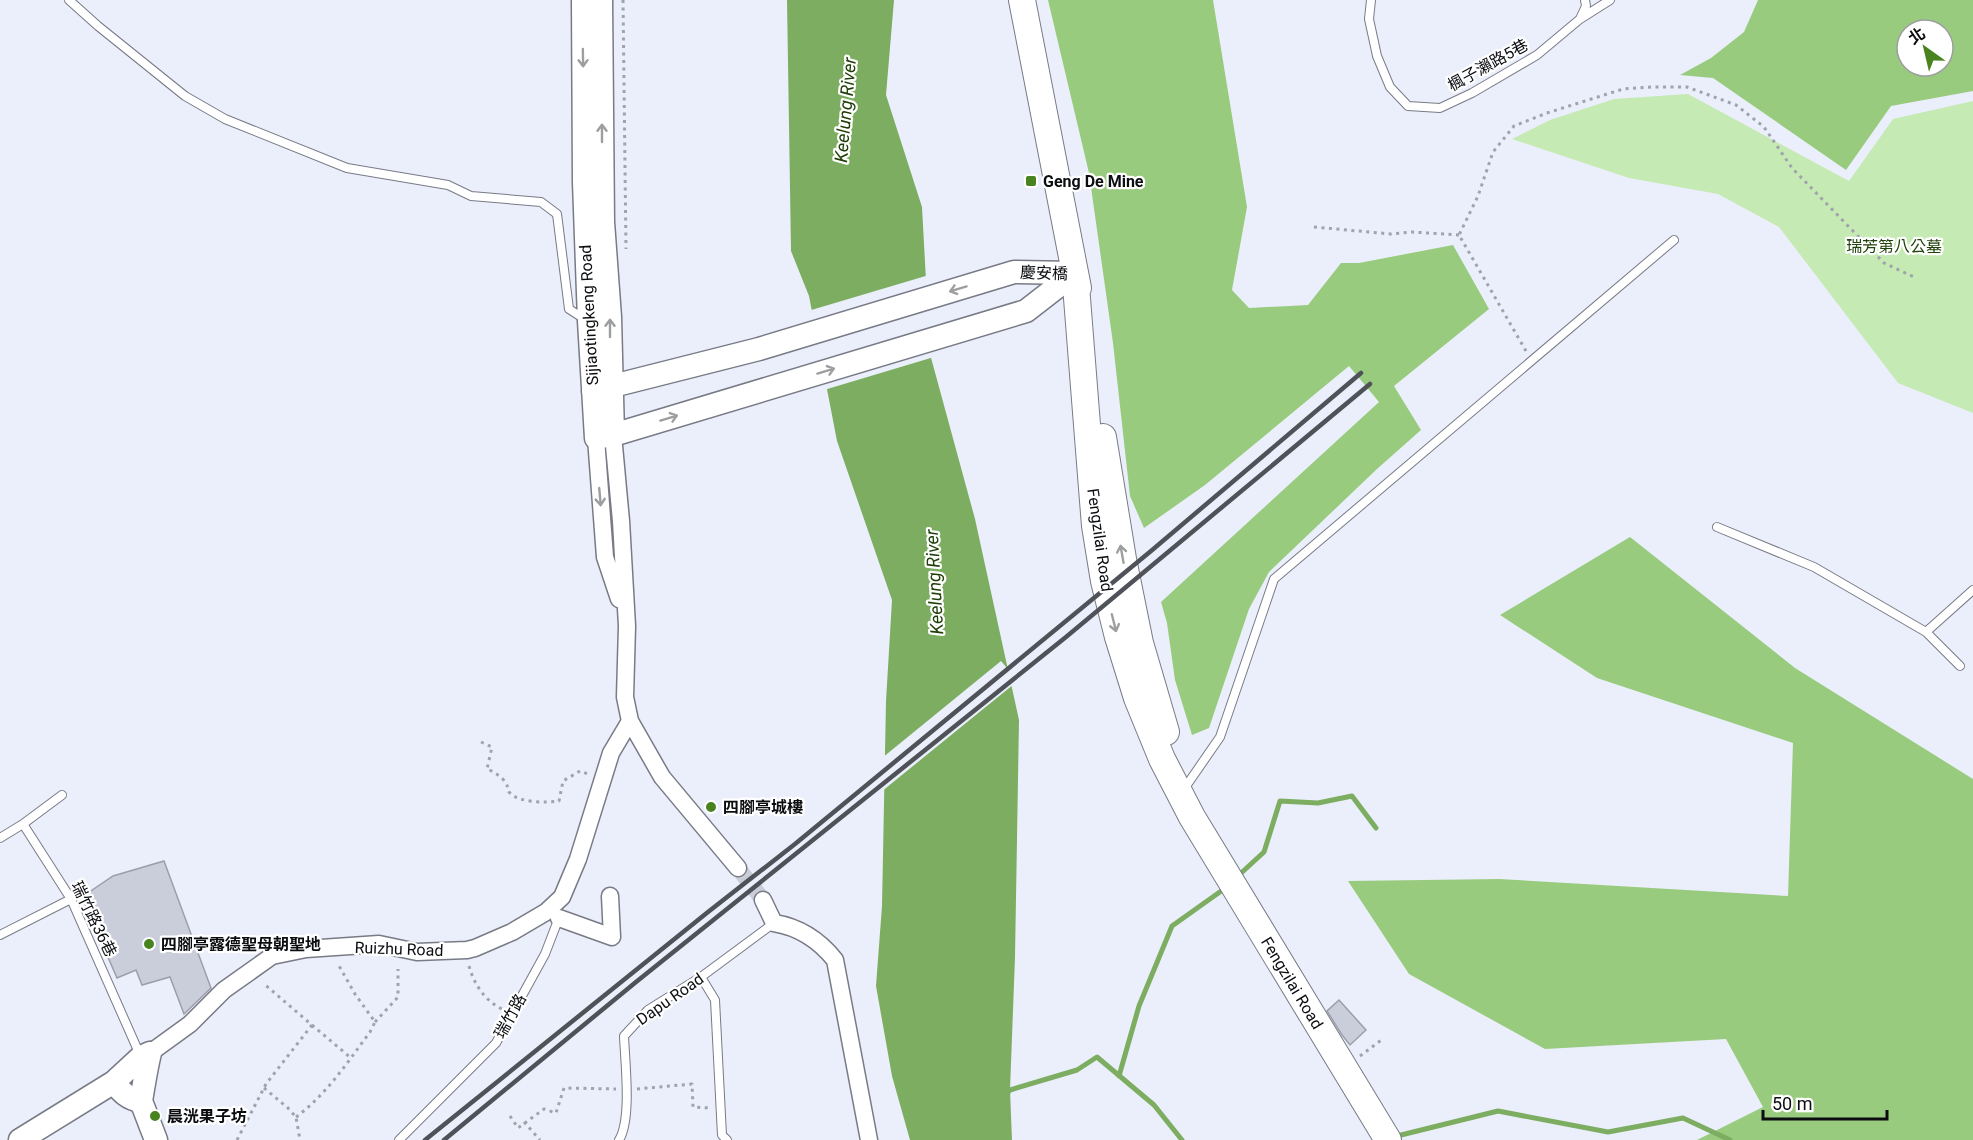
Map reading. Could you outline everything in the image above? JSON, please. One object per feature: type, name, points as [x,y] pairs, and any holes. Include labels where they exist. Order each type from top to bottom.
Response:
[{"type":"main road","name":"Fengzilai Road","points":[[1022,0],[1075,273],[1125,569],[1140,643],[1166,730],[1180,795],[1388,1140]]},
{"type":"street","name":"Sijiaotingkeng Road","points":[[583,0],[584,182],[589,321],[602,389],[604,437],[621,521],[627,626],[625,697],[630,721]]},
{"type":"street","name":"Sijiaotingkeng Road","points":[[601,0],[603,222],[610,317],[602,389]]},
{"type":"street","name":"慶安橋","points":[[602,389],[759,349],[1014,272],[1075,273]]},
{"type":"street","name":"慶安橋","points":[[604,437],[1026,310],[1075,273]]},
{"type":"street","name":"Ruizhu Road","points":[[20,1140],[114,1082],[146,1055],[190,1024],[225,990],[272,956],[306,949],[379,945],[417,952],[468,950],[512,932],[546,912],[562,897],[578,859],[611,753],[630,721]]},
{"type":"street","points":[[630,721],[662,777],[738,868]]},
{"type":"street","points":[[560,918],[612,937],[610,896]]},
{"type":"street","points":[[763,900],[774,923],[789,925],[809,936],[825,948],[835,960],[868,1140]]},
{"type":"street","points":[[146,1055],[141,1101],[156,1140]]},
{"type":"street","points":[[114,1082],[133,1100],[141,1101]]},
{"type":"lane","points":[[69,0],[185,96],[225,119],[347,168],[448,185],[471,196],[541,202],[557,214],[569,309],[589,321]]},
{"type":"lane","name":"楓子瀨路5巷","points":[[1371,0],[1369,19],[1377,56],[1390,87],[1408,106],[1440,108],[1472,93],[1537,55],[1580,19],[1610,0]]},
{"type":"lane","points":[[1580,19],[1586,6],[1585,0]]},
{"type":"lane","points":[[1180,795],[1220,737],[1274,579],[1674,240]]},
{"type":"lane","points":[[1717,527],[1814,567],[1926,632],[1960,666]]},
{"type":"lane","points":[[1926,632],[1973,590]]},
{"type":"lane","points":[[0,838],[62,795]]},
{"type":"lane","name":"瑞竹路36巷","points":[[23,824],[71,899],[146,1055]]},
{"type":"lane","name":"瑞竹路","points":[[399,1140],[496,1043],[544,954],[560,918],[562,897]]},
{"type":"lane","points":[[0,935],[71,899]]},
{"type":"lane","name":"Dapu Road","points":[[619,1140],[625,1131],[624,1035],[648,1010],[701,977],[774,923]]},
{"type":"lane","points":[[701,977],[715,1000],[722,1135],[727,1140]]},
{"type":"path","points":[[623,0],[626,251]]},
{"type":"path","points":[[1459,235],[1478,196],[1493,152],[1514,126],[1547,112],[1623,89],[1687,87],[1736,105],[1764,127],[1792,168],[1884,263],[1914,277]]},
{"type":"path","points":[[1314,227],[1391,234],[1412,232],[1459,235]]},
{"type":"path","points":[[1459,235],[1532,360]]},
{"type":"path","points":[[481,742],[492,747],[487,770],[491,770],[505,781],[509,791],[517,798],[559,801],[563,780],[580,771],[591,775],[601,788]]},
{"type":"path","points":[[329,948],[355,994],[375,1023]]},
{"type":"path","points":[[468,950],[470,969],[480,991],[493,1005],[511,1014]]},
{"type":"path","points":[[296,1117],[313,1104],[351,1058],[375,1023],[398,997],[398,969]]},
{"type":"path","points":[[250,972],[351,1058]]},
{"type":"path","points":[[237,1140],[264,1088],[312,1025]]},
{"type":"path","points":[[1344,1069],[1384,1038]]},
{"type":"path","points":[[510,1116],[518,1128],[544,1109],[556,1113],[564,1088],[614,1089],[692,1084],[693,1107],[721,1108]]},
{"type":"path","points":[[264,1088],[296,1117],[300,1140]]},
{"type":"path","points":[[524,1122],[540,1140]]},
{"type":"green space","name":"瑞芳第八公墓","points":[[1688,94],[1849,181],[1893,119],[1973,101],[1973,413],[1898,383],[1779,227],[1718,194],[1629,178],[1512,139],[1550,120],[1614,99]]},
{"type":"shaded area","points":[[1048,0],[1213,0],[1247,207],[1232,290],[1249,308],[1308,305],[1341,263],[1359,263],[1453,245],[1489,309],[1394,386],[1421,430],[1269,572],[1249,609],[1209,728],[1192,735],[1175,680],[1167,623],[1161,602],[1379,402],[1349,366],[1205,485],[1144,528],[1130,496],[1113,343],[1089,173]]},
{"type":"shaded area","points":[[1758,0],[1973,0],[1973,91],[1891,106],[1846,170],[1713,78],[1680,75],[1711,58],[1744,32]]},
{"type":"shaded area","points":[[1630,537],[1795,668],[1973,779],[1973,1140],[1697,1140],[1763,1107],[1726,1039],[1545,1049],[1409,974],[1348,881],[1499,879],[1788,896],[1793,743],[1597,678],[1500,615]]},
{"type":"water","name":"Keelung River","points":[[787,0],[894,0],[886,95],[922,207],[930,354],[975,519],[1019,720],[1010,1090],[1012,1140],[910,1140],[892,1076],[876,986],[882,906],[886,701],[892,600],[837,441],[809,296],[791,251]]},
{"type":"pier","points":[[929,275],[934,357],[824,390],[808,311]]},
{"type":"pier","points":[[1001,661],[1012,674],[1014,684],[881,792],[882,758]]},
{"type":"building","name":"四腳亭露德聖母朝聖地","points":[[164,861],[211,988],[184,1014],[170,977],[142,985],[136,970],[117,978],[82,897],[113,876]]},
{"type":"building","points":[[1339,1000],[1366,1030],[1350,1045],[1327,1011]]},
{"type":"waterway","points":[[1239,875],[1264,852],[1280,801],[1318,803],[1352,796],[1376,828]]},
{"type":"waterway","points":[[1119,1076],[1139,1006],[1172,926],[1224,889]]},
{"type":"waterway","points":[[1006,1095],[1010,1090],[1077,1070],[1097,1057],[1154,1105],[1182,1140]]},
{"type":"waterway","points":[[1397,1136],[1498,1111],[1608,1132],[1683,1118],[1730,1140]]},
{"type":"tunnel","points":[[738,868],[763,900]]},
{"type":"railway","points":[[425,1140],[795,844],[1151,551],[1361,373]]},
{"type":"railway","points":[[444,1140],[636,982],[1066,637],[1370,384]]},
{"type":"place","name":"Geng De Mine","points":[[1031,181]]},
{"type":"place","name":"四腳亭城樓","points":[[711,807]]},
{"type":"place","name":"四腳亭露德聖母朝聖地","points":[[149,944]]},
{"type":"place","name":"晨洸果子坊","points":[[155,1116]]}]
